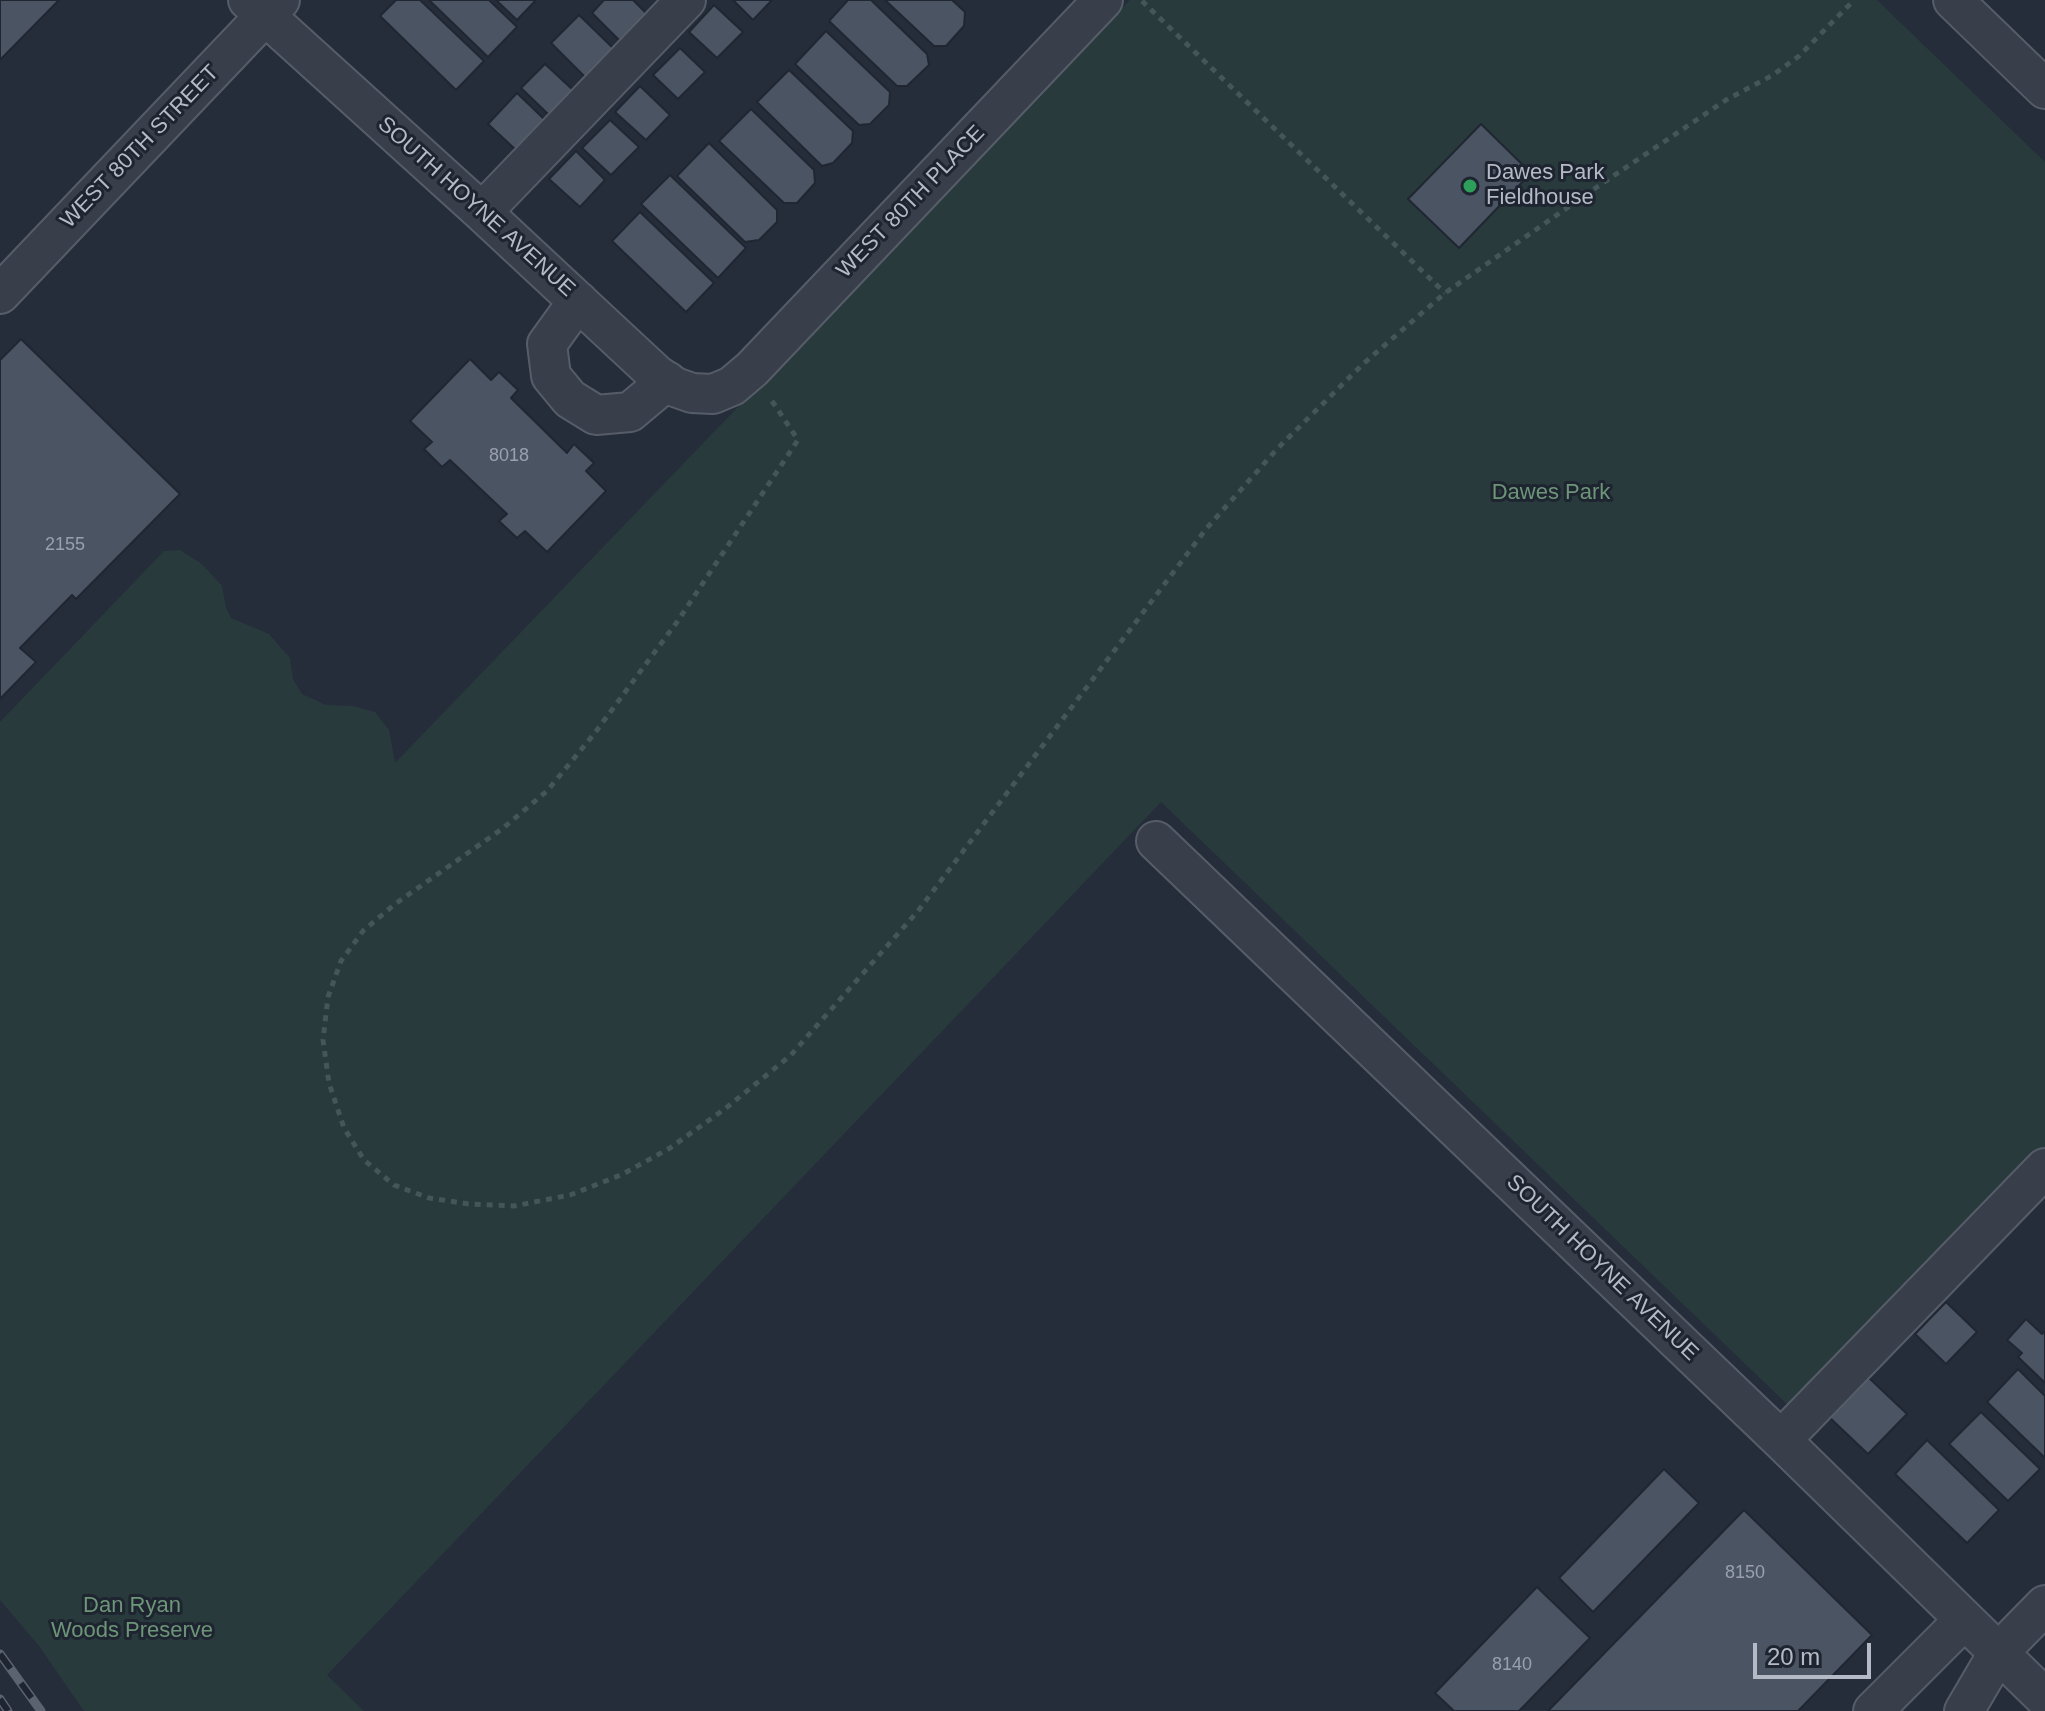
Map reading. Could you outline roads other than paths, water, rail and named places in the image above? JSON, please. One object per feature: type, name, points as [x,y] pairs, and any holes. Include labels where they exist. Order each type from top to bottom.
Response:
[{"type":"street","points":[[482,212],[686,0]]},
{"type":"street","name":"WEST 80TH PLACE","points":[[713,394],[732,386],[752,369],[1103,0]]},
{"type":"street","points":[[1953,0],[2045,89]]},
{"type":"street","name":"SOUTH HOYNE AVENUE","points":[[264,5],[482,212],[667,381],[692,393],[713,394]]},
{"type":"street","name":"WEST 80TH STREET","points":[[0,294],[264,5]]},
{"type":"street","points":[[578,301],[547,344],[551,376],[570,399],[596,415],[630,412],[667,381]]},
{"type":"street","name":"SOUTH HOYNE AVENUE","points":[[1156,841],[1781,1440],[2045,1698]]},
{"type":"street","points":[[1781,1440],[2045,1168]]},
{"type":"street","points":[[1964,1711],[1998,1653],[2045,1605]]},
{"type":"street","points":[[1873,1711],[1964,1620]]},
{"type":"railway","points":[[0,1654],[41,1711]]},
{"type":"railway","points":[[0,1699],[8,1711]]},
{"type":"place","name":"Dawes Park Fieldhouse","points":[[1470,186]]},
{"type":"park label","name":"Dawes Park","points":[[1551,493]]},
{"type":"park label","name":"Dan Ryan Woods Preserve","points":[[132,1618]]}]
